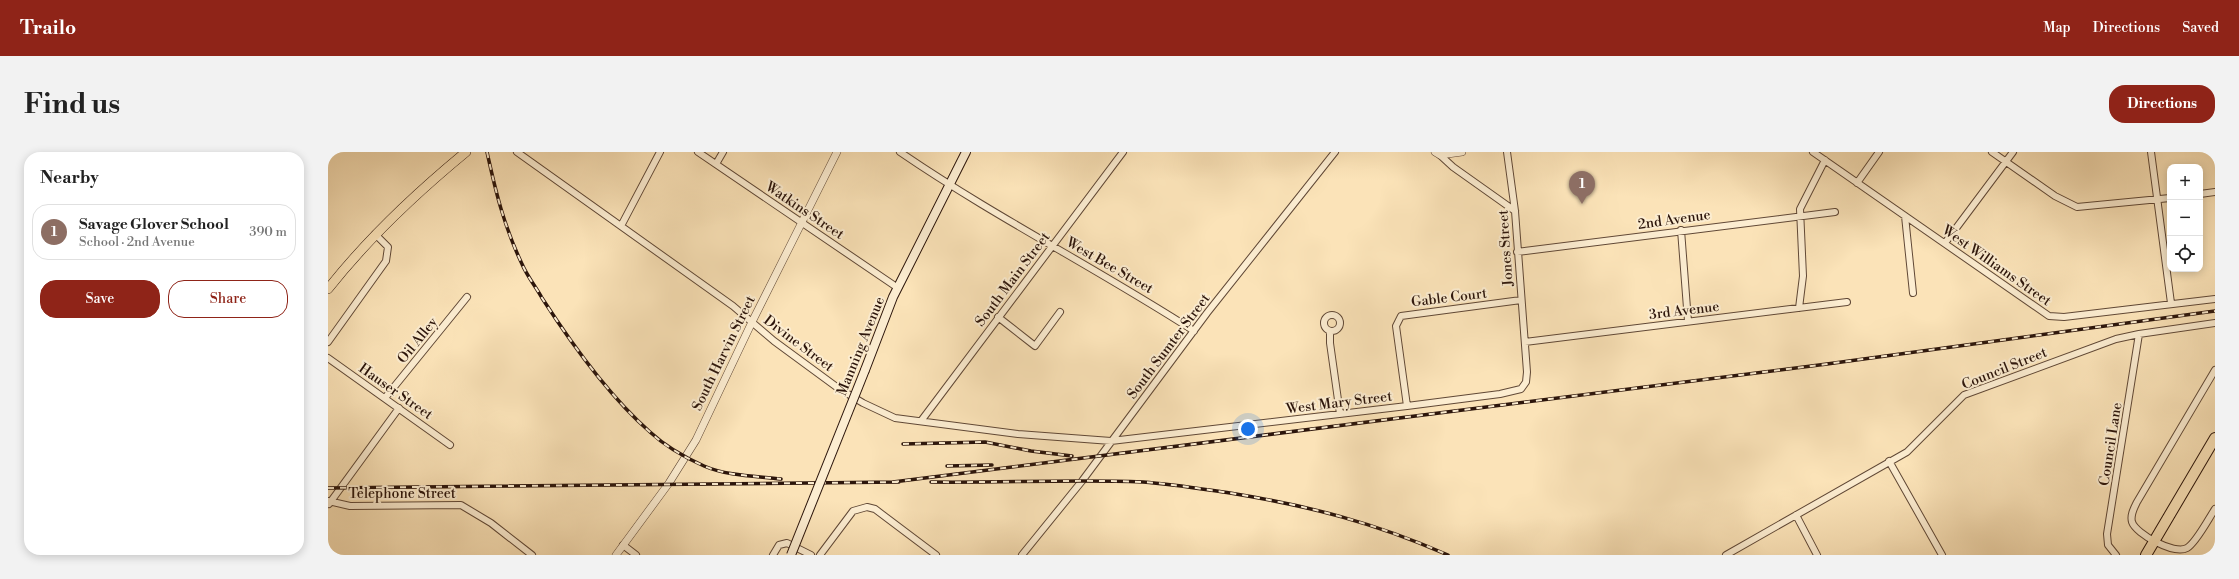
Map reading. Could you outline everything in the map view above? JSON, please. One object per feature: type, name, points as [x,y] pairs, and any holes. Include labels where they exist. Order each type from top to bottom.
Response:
[{"type":"highway","points":[[2146,555],[2215,438]]},
{"type":"main road","points":[[328,288],[375,234],[412,198],[466,152]]},
{"type":"main road","name":"Manning Avenue","points":[[791,555],[898,288],[966,152]]},
{"type":"street","name":"Divine Street","points":[[517,152],[752,322],[838,388],[863,404],[895,418],[921,422],[1018,434],[1111,441]]},
{"type":"street","points":[[621,226],[660,152]]},
{"type":"street","name":"Watkins Street","points":[[698,152],[898,288]]},
{"type":"street","points":[[716,164],[723,152]]},
{"type":"street","name":"South Harvin Street","points":[[616,555],[669,483],[696,440],[752,322],[838,152]]},
{"type":"street","name":"West Bee Street","points":[[901,152],[949,185],[1053,245],[1194,331]]},
{"type":"street","name":"South Main Street","points":[[921,422],[998,317],[1123,152]]},
{"type":"street","name":"South Sumter Street","points":[[1022,555],[1053,518],[1194,331],[1335,152]]},
{"type":"street","points":[[1438,153],[1462,152]]},
{"type":"street","name":"Jones Street","points":[[1508,152],[1515,211],[1525,342]]},
{"type":"street","name":"West Williams Street","points":[[1813,152],[2049,316],[2064,317],[2171,303],[2215,299]]},
{"type":"street","points":[[1857,183],[1879,152]]},
{"type":"street","points":[[1992,152],[2056,196],[2077,207],[2167,198]]},
{"type":"street","points":[[1944,243],[2013,152]]},
{"type":"street","points":[[2151,152],[2171,303]]},
{"type":"street","points":[[1438,153],[1515,211]]},
{"type":"street","points":[[1799,308],[1803,276],[1799,216],[1800,209],[1825,160]]},
{"type":"street","points":[[2203,194],[2215,192]]},
{"type":"street","name":"2nd Avenue","points":[[1517,252],[1681,230],[1835,212]]},
{"type":"street","points":[[1905,216],[1913,293]]},
{"type":"street","points":[[1681,230],[1688,321]]},
{"type":"street","points":[[328,342],[386,261],[388,247],[375,234]]},
{"type":"street","name":"Oil Alley","points":[[385,398],[467,297]]},
{"type":"street","name":"Gable Court","points":[[1407,406],[1396,326],[1400,316],[1521,300]]},
{"type":"street","name":"3rd Avenue","points":[[1525,342],[1847,302]]},
{"type":"street","points":[[998,317],[1035,346],[1060,312]]},
{"type":"street","name":"Council Street","points":[[1726,555],[1912,448],[1964,395],[2072,354],[2139,334],[2215,324]]},
{"type":"street","points":[[1330,331],[1330,343],[1340,414]]},
{"type":"street","name":"Council Lane","points":[[2116,555],[2108,545],[2107,534],[2139,334]]},
{"type":"street","name":"West Mary Street","points":[[1111,441],[1407,406],[1517,391],[1521,388],[1527,378],[1525,342]]},
{"type":"street","name":"Hauser Street","points":[[328,358],[450,445]]},
{"type":"street","points":[[2215,370],[2132,511],[2132,521],[2136,528],[2155,541],[2171,549],[2182,550],[2194,542],[2215,510]]},
{"type":"street","points":[[329,503],[399,408]]},
{"type":"street","points":[[1889,461],[1942,555]]},
{"type":"street","name":"Telephone Street","points":[[329,503],[350,506],[461,505],[491,523],[532,555]]},
{"type":"street","points":[[820,555],[854,511],[867,507],[875,509],[936,555]]},
{"type":"street","points":[[1796,515],[1817,555]]},
{"type":"street","points":[[773,555],[779,545],[787,543],[811,555]]},
{"type":"street","points":[[623,545],[636,555]]},
{"type":"railway","points":[[487,152],[505,223],[524,268],[565,333],[620,403],[662,442],[697,463],[732,474],[781,479]]},
{"type":"railway","points":[[893,482],[1827,364],[2215,311]]},
{"type":"railway","points":[[903,444],[985,442],[1031,451],[1072,456]]},
{"type":"railway","points":[[947,466],[992,465]]},
{"type":"railway","points":[[931,482],[1116,481],[1143,482],[1198,488],[1259,498],[1342,517],[1394,534],[1448,555]]},
{"type":"railway","points":[[328,488],[899,482]]},
{"type":"place","name":"Savage Glover School","points":[[1582,204]]}]
